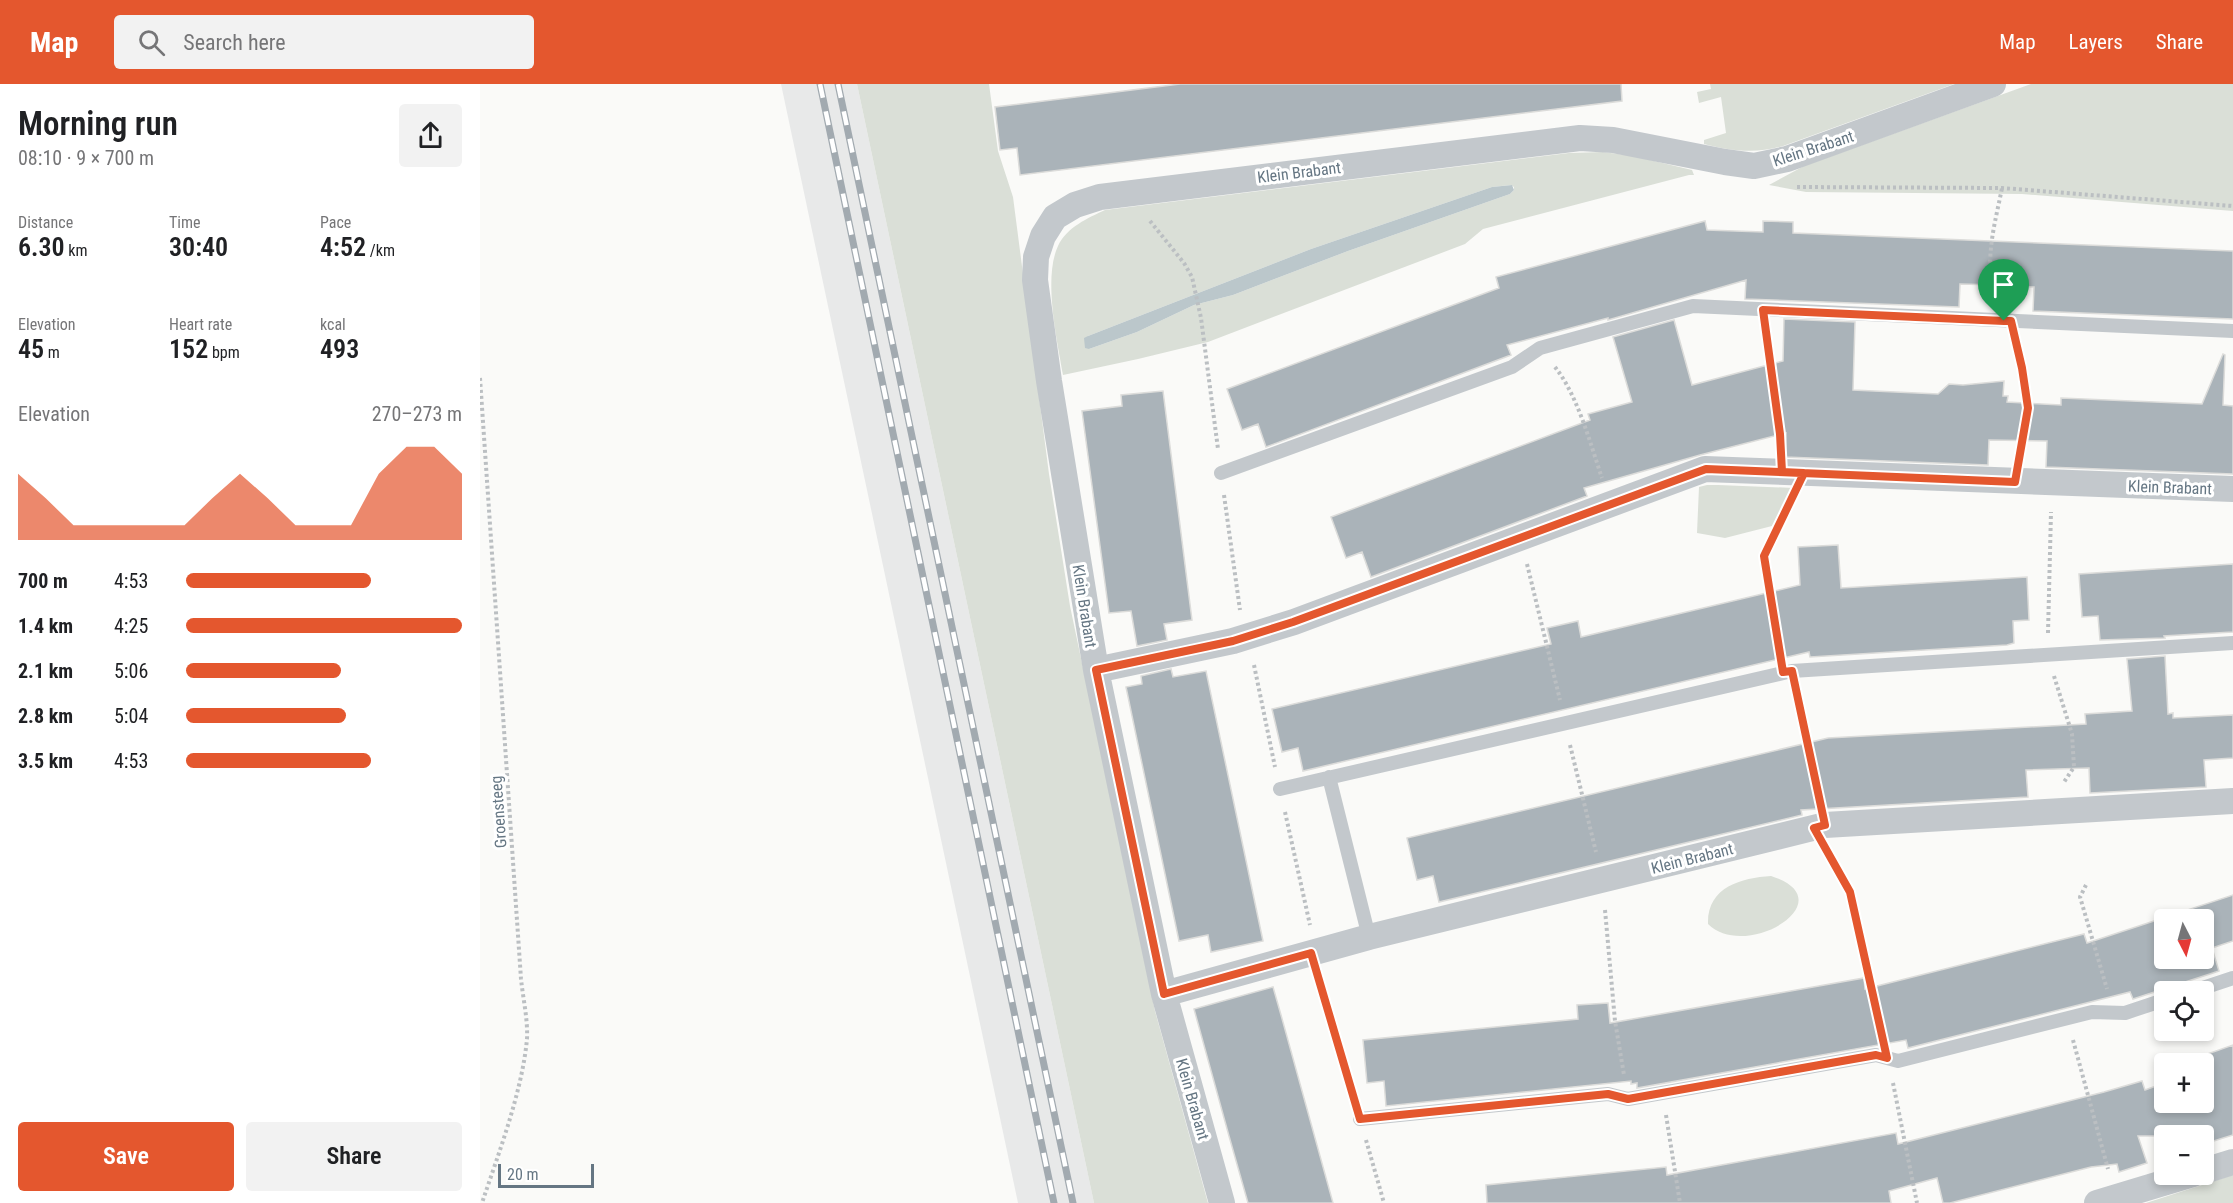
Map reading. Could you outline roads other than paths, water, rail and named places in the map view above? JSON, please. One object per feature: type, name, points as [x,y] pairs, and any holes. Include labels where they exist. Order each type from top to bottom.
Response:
[{"type":"street","name":"Klein Brabant","points":[[1222,1203],[1164,994],[1096,670],[1047,370],[1035,280],[1036,257],[1043,236],[1055,217],[1075,205],[1100,197],[1580,138],[1613,140],[1754,166],[1787,159],[1993,84]]},
{"type":"street","name":"Klein Brabant","points":[[1096,670],[1233,641],[1293,622],[1706,469],[2233,489]]},
{"type":"street","name":"Klein Brabant","points":[[1164,994],[1369,937],[1819,827],[2233,801]]},
{"type":"street","points":[[2214,1168],[2233,1162]]},
{"type":"street","points":[[2107,1201],[2158,1185]]},
{"type":"lane","points":[[1221,473],[1512,367],[1540,348],[1693,306],[2233,332]]},
{"type":"lane","points":[[1280,789],[1787,671],[2233,643]]},
{"type":"lane","points":[[1329,777],[1369,937]]},
{"type":"lane","points":[[2214,984],[2233,978]]},
{"type":"lane","points":[[1360,1119],[1608,1094],[1628,1099],[1876,1055],[1898,1061],[2092,1012],[2125,1013],[2154,1003]]},
{"type":"railway","points":[[820,84],[1054,1203]]},
{"type":"railway","points":[[838,84],[1073,1203]]}]
